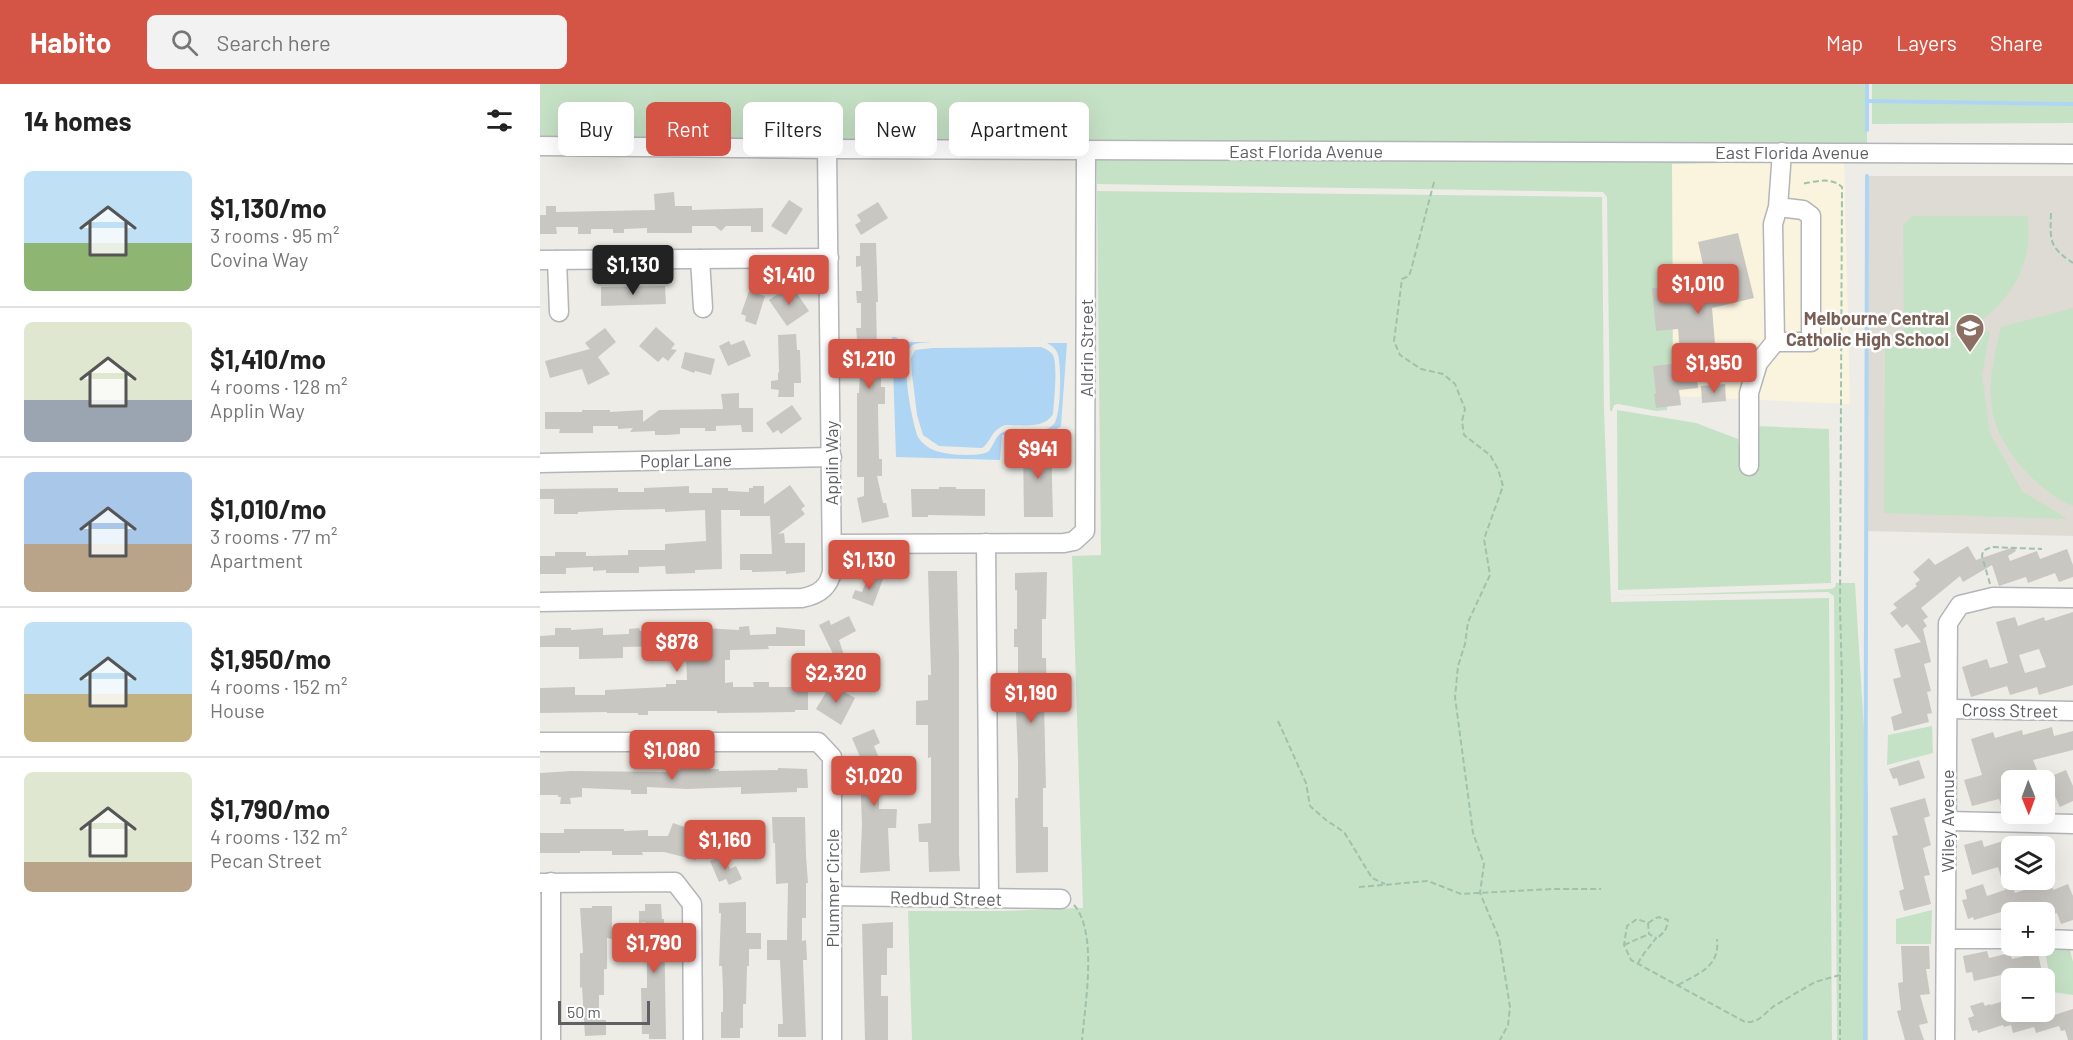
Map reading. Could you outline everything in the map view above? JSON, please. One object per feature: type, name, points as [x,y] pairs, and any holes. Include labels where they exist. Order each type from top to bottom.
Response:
[{"type":"street","name":"East Florida Avenue","points":[[540,146],[743,148]]},
{"type":"street","name":"East Florida Avenue","points":[[843,149],[949,149]]},
{"type":"street","name":"East Florida Avenue","points":[[1089,150],[2073,154]]},
{"type":"street","points":[[1749,466],[1749,393],[1758,363],[1775,342],[1773,224],[1778,207],[1782,152]]},
{"type":"street","name":"Applin Way","points":[[540,602],[801,598],[811,597],[827,586],[831,578],[832,544],[827,156]]},
{"type":"street","name":"Aldrin Street","points":[[986,543],[1064,543],[1074,541],[1085,531],[1086,156]]},
{"type":"street","points":[[1775,342],[1811,342],[1811,216],[1803,210],[1778,207]]},
{"type":"street","points":[[560,312],[549,260],[829,258]]},
{"type":"street","points":[[700,259],[703,308]]},
{"type":"street","name":"Poplar Lane","points":[[540,463],[832,457]]},
{"type":"street","points":[[832,544],[986,543],[989,898]]},
{"type":"street","name":"Wiley Avenue","points":[[1945,1040],[1948,623],[1960,605],[1993,597],[2073,598]]},
{"type":"street","name":"Cross Street","points":[[1948,709],[2073,711]]},
{"type":"street","name":"Plummer Circle","points":[[540,742],[818,742],[831,757],[832,1040]]},
{"type":"street","points":[[1947,821],[2073,824]]},
{"type":"street","points":[[551,1040],[546,883],[675,882],[692,904],[693,1040]]},
{"type":"street","name":"Redbud Street","points":[[832,896],[1061,899]]},
{"type":"street","points":[[1946,939],[2001,939]]},
{"type":"street","points":[[2055,939],[2073,940]]},
{"type":"path","points":[[1801,184],[1827,180],[1837,182],[1842,187],[1840,1040]]},
{"type":"path","points":[[1434,182],[1411,270],[1409,276],[1402,279],[1394,341],[1400,355],[1421,369],[1443,374],[1455,384],[1465,409],[1462,421],[1464,435],[1490,455],[1498,469],[1503,486],[1484,539],[1490,575],[1468,622],[1465,644],[1458,666],[1455,697],[1473,833],[1484,864],[1480,893],[1499,938],[1510,1007],[1508,1025],[1500,1040]]},
{"type":"path","points":[[2051,213],[2050,237],[2057,252],[2073,262]]},
{"type":"path","points":[[1992,589],[1982,556],[1983,551],[1991,548],[2042,549]]},
{"type":"path","points":[[1278,721],[1306,783],[1310,806],[1344,832],[1372,878],[1388,885]]},
{"type":"path","points":[[1359,887],[1428,880],[1461,894],[1601,889]]},
{"type":"path","points":[[1061,899],[1072,903],[1081,913],[1087,932],[1087,985],[1082,1040]]},
{"type":"path","points":[[1638,964],[1656,938],[1662,935],[1668,920],[1658,917],[1648,923]]},
{"type":"path","points":[[1648,923],[1637,919],[1627,926],[1624,945],[1631,960],[1745,1022],[1759,1019],[1795,992],[1815,982],[1839,975]]},
{"type":"path","points":[[1648,923],[1649,934]]},
{"type":"path","points":[[1649,934],[1656,938]]},
{"type":"path","points":[[1624,945],[1649,934]]},
{"type":"path","points":[[1677,986],[1708,967],[1714,960],[1718,951],[1717,939]]},
{"type":"shaded area","points":[[1844,161],[1850,404],[1673,396],[1672,163]]},
{"type":"shaded area","name":"Melbourne Central Catholic High School","points":[[1867,176],[2073,176],[2073,536],[1866,531]]},
{"type":"green space","points":[[540,84],[1867,84],[1867,152],[1089,148],[1089,102],[949,102],[949,148],[937,148],[937,102],[855,102],[855,147],[843,147],[843,102],[743,102],[743,147],[731,147],[731,102],[646,102],[646,146],[634,146],[634,102],[558,102],[558,146],[540,146]]},
{"type":"green space","points":[[1872,84],[2073,84],[2073,123],[1872,124]]},
{"type":"green space","points":[[1096,157],[1844,161],[1672,164],[1673,396],[1668,396],[1667,410],[1656,411],[1618,404],[1614,405],[1610,411],[1607,197],[1603,192],[1097,184]]},
{"type":"green space","points":[[1097,191],[1602,197],[1604,410],[1611,602],[1829,598],[1832,1040],[912,1040],[908,911],[1083,908],[1072,556],[1101,555]]},
{"type":"green space","points":[[1912,216],[2028,216],[2028,241],[2025,260],[2019,275],[2001,302],[1976,324],[1941,338],[1904,341],[1903,225]]},
{"type":"green space","points":[[2073,308],[2073,506],[2044,489],[2018,463],[2008,448],[1999,433],[1994,417],[1991,382],[2001,327]]},
{"type":"green space","points":[[1990,331],[1982,376],[1990,433],[2022,491],[2068,519],[1884,513],[1885,347],[1912,347]]},
{"type":"green space","points":[[1617,410],[1696,423],[1738,439],[1742,472],[1752,471],[1755,426],[1829,429],[1831,583],[1618,590]]},
{"type":"green space","points":[[1836,583],[1855,583],[1868,795],[1868,1040],[1837,1040],[1834,596],[1828,592],[1616,596],[1831,589]]},
{"type":"green space","points":[[1932,726],[1933,753],[1887,765],[1888,735]]},
{"type":"green space","points":[[1932,910],[1931,944],[1896,944],[1896,919]]},
{"type":"green space","points":[[2055,950],[2070,950],[2073,962],[2073,995],[2055,992],[2055,968],[2048,968],[2046,956],[2055,956]]},
{"type":"water","points":[[892,337],[896,337],[901,342],[931,342],[913,345],[909,350],[906,373],[915,429],[919,439],[930,448],[950,454],[986,453],[1002,432],[1044,430],[1054,424],[1058,411],[1060,366],[1057,352],[1047,343],[1067,343],[1061,426],[1051,433],[1002,435],[1000,460],[896,457]]},
{"type":"water","points":[[1041,347],[1053,355],[1055,367],[1053,414],[1049,419],[1032,425],[1005,425],[996,430],[982,448],[939,446],[923,435],[917,415],[912,374],[911,358],[915,350]]},
{"type":"building","points":[[674,192],[675,206],[692,206],[692,210],[763,208],[763,232],[751,232],[751,226],[726,226],[721,231],[715,226],[692,226],[692,233],[647,233],[647,228],[624,229],[624,233],[613,233],[613,229],[591,229],[591,234],[578,234],[578,227],[556,227],[557,234],[540,234],[540,215],[546,215],[546,206],[556,206],[556,212],[655,210],[654,194]]},
{"type":"building","points":[[789,200],[803,209],[786,235],[771,226]]},
{"type":"building","points":[[878,202],[888,218],[861,235],[855,225],[861,221],[857,215]]},
{"type":"building","points":[[1738,233],[1754,298],[1712,308],[1716,356],[1695,358],[1698,388],[1679,390],[1681,405],[1656,408],[1653,366],[1681,363],[1678,329],[1656,331],[1652,288],[1677,286],[1678,299],[1698,297],[1697,288],[1708,287],[1698,242]]},
{"type":"building","points":[[860,243],[876,243],[877,350],[881,350],[881,387],[885,387],[885,404],[878,404],[879,459],[882,459],[882,476],[877,476],[883,503],[886,503],[889,517],[862,523],[857,498],[864,496],[864,477],[857,477],[857,393],[859,393],[860,374],[856,374],[856,363],[862,363],[862,339],[857,339],[856,328],[861,328],[861,303],[857,303],[856,291],[862,291],[861,266],[856,267],[856,256],[860,256]]},
{"type":"building","points":[[791,285],[809,311],[787,326],[769,300]]},
{"type":"building","points":[[665,286],[666,304],[601,306],[601,287]]},
{"type":"building","points":[[749,291],[765,296],[756,325],[745,321],[746,316],[741,314]]},
{"type":"building","points":[[656,327],[675,344],[671,349],[677,350],[668,361],[663,357],[658,362],[639,346]]},
{"type":"building","points":[[605,328],[616,342],[598,357],[610,374],[588,385],[582,369],[550,378],[545,361],[590,349],[585,343]]},
{"type":"building","points":[[796,334],[797,350],[800,350],[801,383],[794,383],[794,397],[778,397],[779,390],[771,389],[771,381],[778,380],[778,335]]},
{"type":"building","points":[[744,340],[751,356],[728,366],[719,346],[729,341],[731,345]]},
{"type":"building","points":[[685,352],[715,359],[711,375],[695,371],[694,373],[681,368]]},
{"type":"building","points":[[1725,384],[1726,401],[1702,403],[1701,386]]},
{"type":"building","points":[[739,393],[739,408],[753,408],[753,432],[742,432],[741,425],[716,426],[716,431],[705,431],[705,428],[680,428],[680,434],[667,435],[655,435],[655,431],[630,432],[633,428],[618,429],[618,426],[593,426],[593,433],[559,433],[560,429],[545,429],[545,412],[643,410],[643,422],[659,410],[723,409],[721,394]]},
{"type":"building","points":[[792,405],[802,419],[781,434],[778,430],[773,433],[766,423]]},
{"type":"building","points":[[1023,443],[1051,443],[1053,517],[1024,517]]},
{"type":"building","points":[[790,485],[805,506],[801,509],[805,514],[778,534],[784,533],[785,543],[805,543],[805,572],[786,574],[786,571],[740,570],[740,554],[772,554],[770,516],[740,516],[740,510],[721,510],[722,569],[666,574],[665,566],[639,567],[639,573],[606,573],[606,570],[593,571],[593,567],[566,568],[566,574],[540,574],[540,556],[555,556],[555,552],[586,552],[586,556],[628,555],[628,550],[665,550],[665,544],[706,541],[705,510],[665,512],[665,509],[619,510],[554,514],[554,499],[540,499],[540,489],[618,488],[618,492],[644,492],[644,488],[689,486],[689,493],[712,493],[712,488],[749,492],[749,488],[753,486],[764,486],[764,504]]},
{"type":"building","points":[[939,487],[985,489],[985,516],[912,517],[911,489],[939,489]]},
{"type":"building","points":[[1968,546],[1976,560],[2014,547],[2016,551],[2008,556],[2010,561],[2037,551],[2040,559],[2067,549],[2073,565],[2073,577],[2059,582],[2055,573],[2028,583],[2026,577],[1999,586],[1992,565],[1963,582],[1960,576],[1921,608],[1928,617],[1923,620],[1927,626],[1923,629],[1931,662],[1924,664],[1931,691],[1927,692],[1932,713],[1927,714],[1929,722],[1894,731],[1891,717],[1902,713],[1893,679],[1901,677],[1894,649],[1921,642],[1907,624],[1902,628],[1890,613],[1897,608],[1893,604],[1917,586],[1915,584],[1920,580],[1913,572],[1929,558],[1935,565]]},
{"type":"building","points":[[928,571],[957,571],[960,871],[929,872],[928,842],[919,842],[918,824],[931,823],[931,757],[928,758],[928,725],[916,725],[916,701],[928,700],[928,675],[931,675]]},
{"type":"building","points":[[1047,572],[1046,619],[1042,619],[1042,658],[1046,658],[1047,703],[1044,703],[1046,788],[1043,788],[1043,827],[1048,827],[1048,872],[1016,873],[1015,798],[1018,798],[1018,760],[1015,686],[1018,686],[1018,647],[1014,647],[1014,629],[1017,629],[1015,573]]},
{"type":"building","points":[[869,574],[883,579],[873,606],[852,598],[855,590],[862,592]]},
{"type":"building","points":[[2073,612],[2073,685],[2039,695],[2037,687],[2010,695],[2007,686],[1971,697],[1962,667],[1987,659],[1990,668],[2008,663],[1996,622],[2015,617],[2018,626],[2044,617],[2045,621]],"holes":[[[2039,649],[2046,667],[2025,673],[2019,655]]]},
{"type":"building","points":[[849,616],[856,631],[839,640],[844,655],[835,658],[819,625],[829,620],[831,625]]},
{"type":"building","points":[[749,626],[750,635],[776,634],[776,627],[805,630],[805,646],[768,646],[769,649],[730,650],[730,660],[725,660],[725,683],[733,682],[733,687],[754,687],[753,682],[769,682],[769,687],[796,687],[796,692],[808,692],[808,710],[717,713],[717,711],[648,711],[648,715],[607,712],[540,713],[540,688],[575,687],[575,695],[605,695],[605,690],[666,687],[666,684],[676,684],[676,680],[687,680],[686,657],[671,657],[671,650],[666,650],[666,646],[623,647],[623,658],[579,659],[579,647],[540,647],[540,636],[555,635],[555,628],[571,628],[571,630],[603,628],[603,635],[629,634],[629,629],[639,628],[640,631],[677,628],[677,634],[702,634],[702,628],[739,630],[739,627]]},
{"type":"building","points":[[831,684],[855,698],[841,725],[816,709]]},
{"type":"building","points":[[2052,727],[2054,736],[2073,731],[2073,750],[2033,760],[2037,770],[2001,770],[2001,805],[1999,799],[1972,806],[1964,780],[1982,775],[1971,739],[1993,732],[1995,738],[2022,730],[2023,735]]},
{"type":"building","points":[[874,729],[880,743],[874,746],[882,765],[887,765],[887,789],[879,789],[879,809],[897,809],[896,828],[888,828],[890,871],[860,873],[862,825],[860,771],[866,771],[852,738]]},
{"type":"building","points":[[1919,760],[1925,778],[1899,786],[1897,778],[1893,779],[1889,769]]},
{"type":"building","points":[[778,768],[807,769],[808,788],[797,788],[797,792],[741,794],[741,787],[687,789],[647,787],[647,794],[631,794],[631,790],[582,788],[582,797],[570,798],[571,804],[560,804],[561,797],[558,795],[540,795],[540,773],[667,772],[680,769],[778,770]]},
{"type":"building","points":[[2066,770],[2073,786],[2073,801],[2060,807],[2055,796],[2055,774]]},
{"type":"building","points":[[1925,798],[1930,816],[1924,818],[1931,845],[1923,848],[1930,875],[1924,876],[1931,904],[1904,911],[1899,891],[1904,889],[1892,836],[1898,835],[1890,808]]},
{"type":"building","points":[[772,817],[805,817],[808,883],[806,883],[806,918],[802,918],[802,941],[806,940],[807,960],[803,960],[806,1037],[778,1037],[778,1024],[783,1024],[780,960],[767,960],[767,940],[787,940],[788,883],[776,884]]},
{"type":"building","points":[[673,823],[696,831],[691,847],[699,850],[696,860],[664,852],[642,852],[643,855],[612,855],[612,851],[540,853],[540,833],[564,833],[564,829],[624,829],[624,831],[648,830],[648,836],[668,836]]},
{"type":"building","points":[[1982,840],[1984,847],[2001,842],[2001,877],[1998,867],[1972,875],[1964,845]]},
{"type":"building","points":[[724,855],[730,869],[736,866],[742,879],[729,885],[726,879],[719,882],[710,861]]},
{"type":"building","points":[[1983,884],[1987,896],[2005,890],[2014,890],[2015,893],[2024,890],[2055,890],[2068,884],[2073,896],[2073,920],[2061,924],[2057,913],[2055,914],[2055,902],[2001,902],[2001,912],[1974,920],[1973,917],[1968,919],[1962,900],[1967,899],[1965,890]]},
{"type":"building","points":[[746,902],[746,933],[761,933],[761,949],[749,949],[746,1004],[743,1004],[743,1028],[740,1028],[740,1038],[721,1038],[723,990],[722,966],[719,966],[721,913],[719,913],[719,903]]},
{"type":"building","points":[[645,904],[661,904],[662,919],[664,919],[666,1039],[649,1039],[649,1034],[642,1034],[641,988],[647,988],[647,951],[645,922],[639,923],[639,911],[645,911]]},
{"type":"building","points":[[592,906],[612,906],[612,939],[607,938],[604,995],[599,995],[599,1014],[601,1014],[601,1020],[606,1020],[606,1035],[585,1036],[582,987],[580,988],[580,953],[583,953],[580,908],[592,908]]},
{"type":"building","points":[[893,922],[893,948],[887,948],[887,975],[881,975],[881,996],[888,996],[888,1040],[865,1040],[862,924]]},
{"type":"building","points":[[1901,946],[1929,946],[1930,969],[1926,969],[1930,994],[1920,995],[1928,1023],[1919,1025],[1924,1040],[1905,1040],[1897,1011],[1901,1010],[1898,983],[1903,982]]},
{"type":"building","points":[[1987,951],[1989,958],[2001,955],[2011,956],[2012,959],[2039,956],[2041,968],[2001,968],[2001,975],[1974,981],[1972,972],[1966,973],[1963,956]]},
{"type":"building","points":[[1983,1002],[1985,1006],[2001,1002],[2001,1022],[2055,1022],[2055,1015],[2073,1009],[2073,1040],[2068,1040],[2065,1030],[2061,1031],[2059,1026],[2036,1033],[2034,1027],[2013,1033],[2011,1025],[2004,1027],[2003,1025],[1978,1033],[1977,1030],[1972,1031],[1968,1018],[1974,1016],[1970,1006]]},
{"type":"waterway","points":[[1867,84],[1867,130]]},
{"type":"waterway","points":[[1867,101],[2073,104]]},
{"type":"waterway","points":[[1865,1040],[1867,176]]},
{"type":"place","name":"Melbourne Central Catholic High School","points":[[1970,354]]}]
